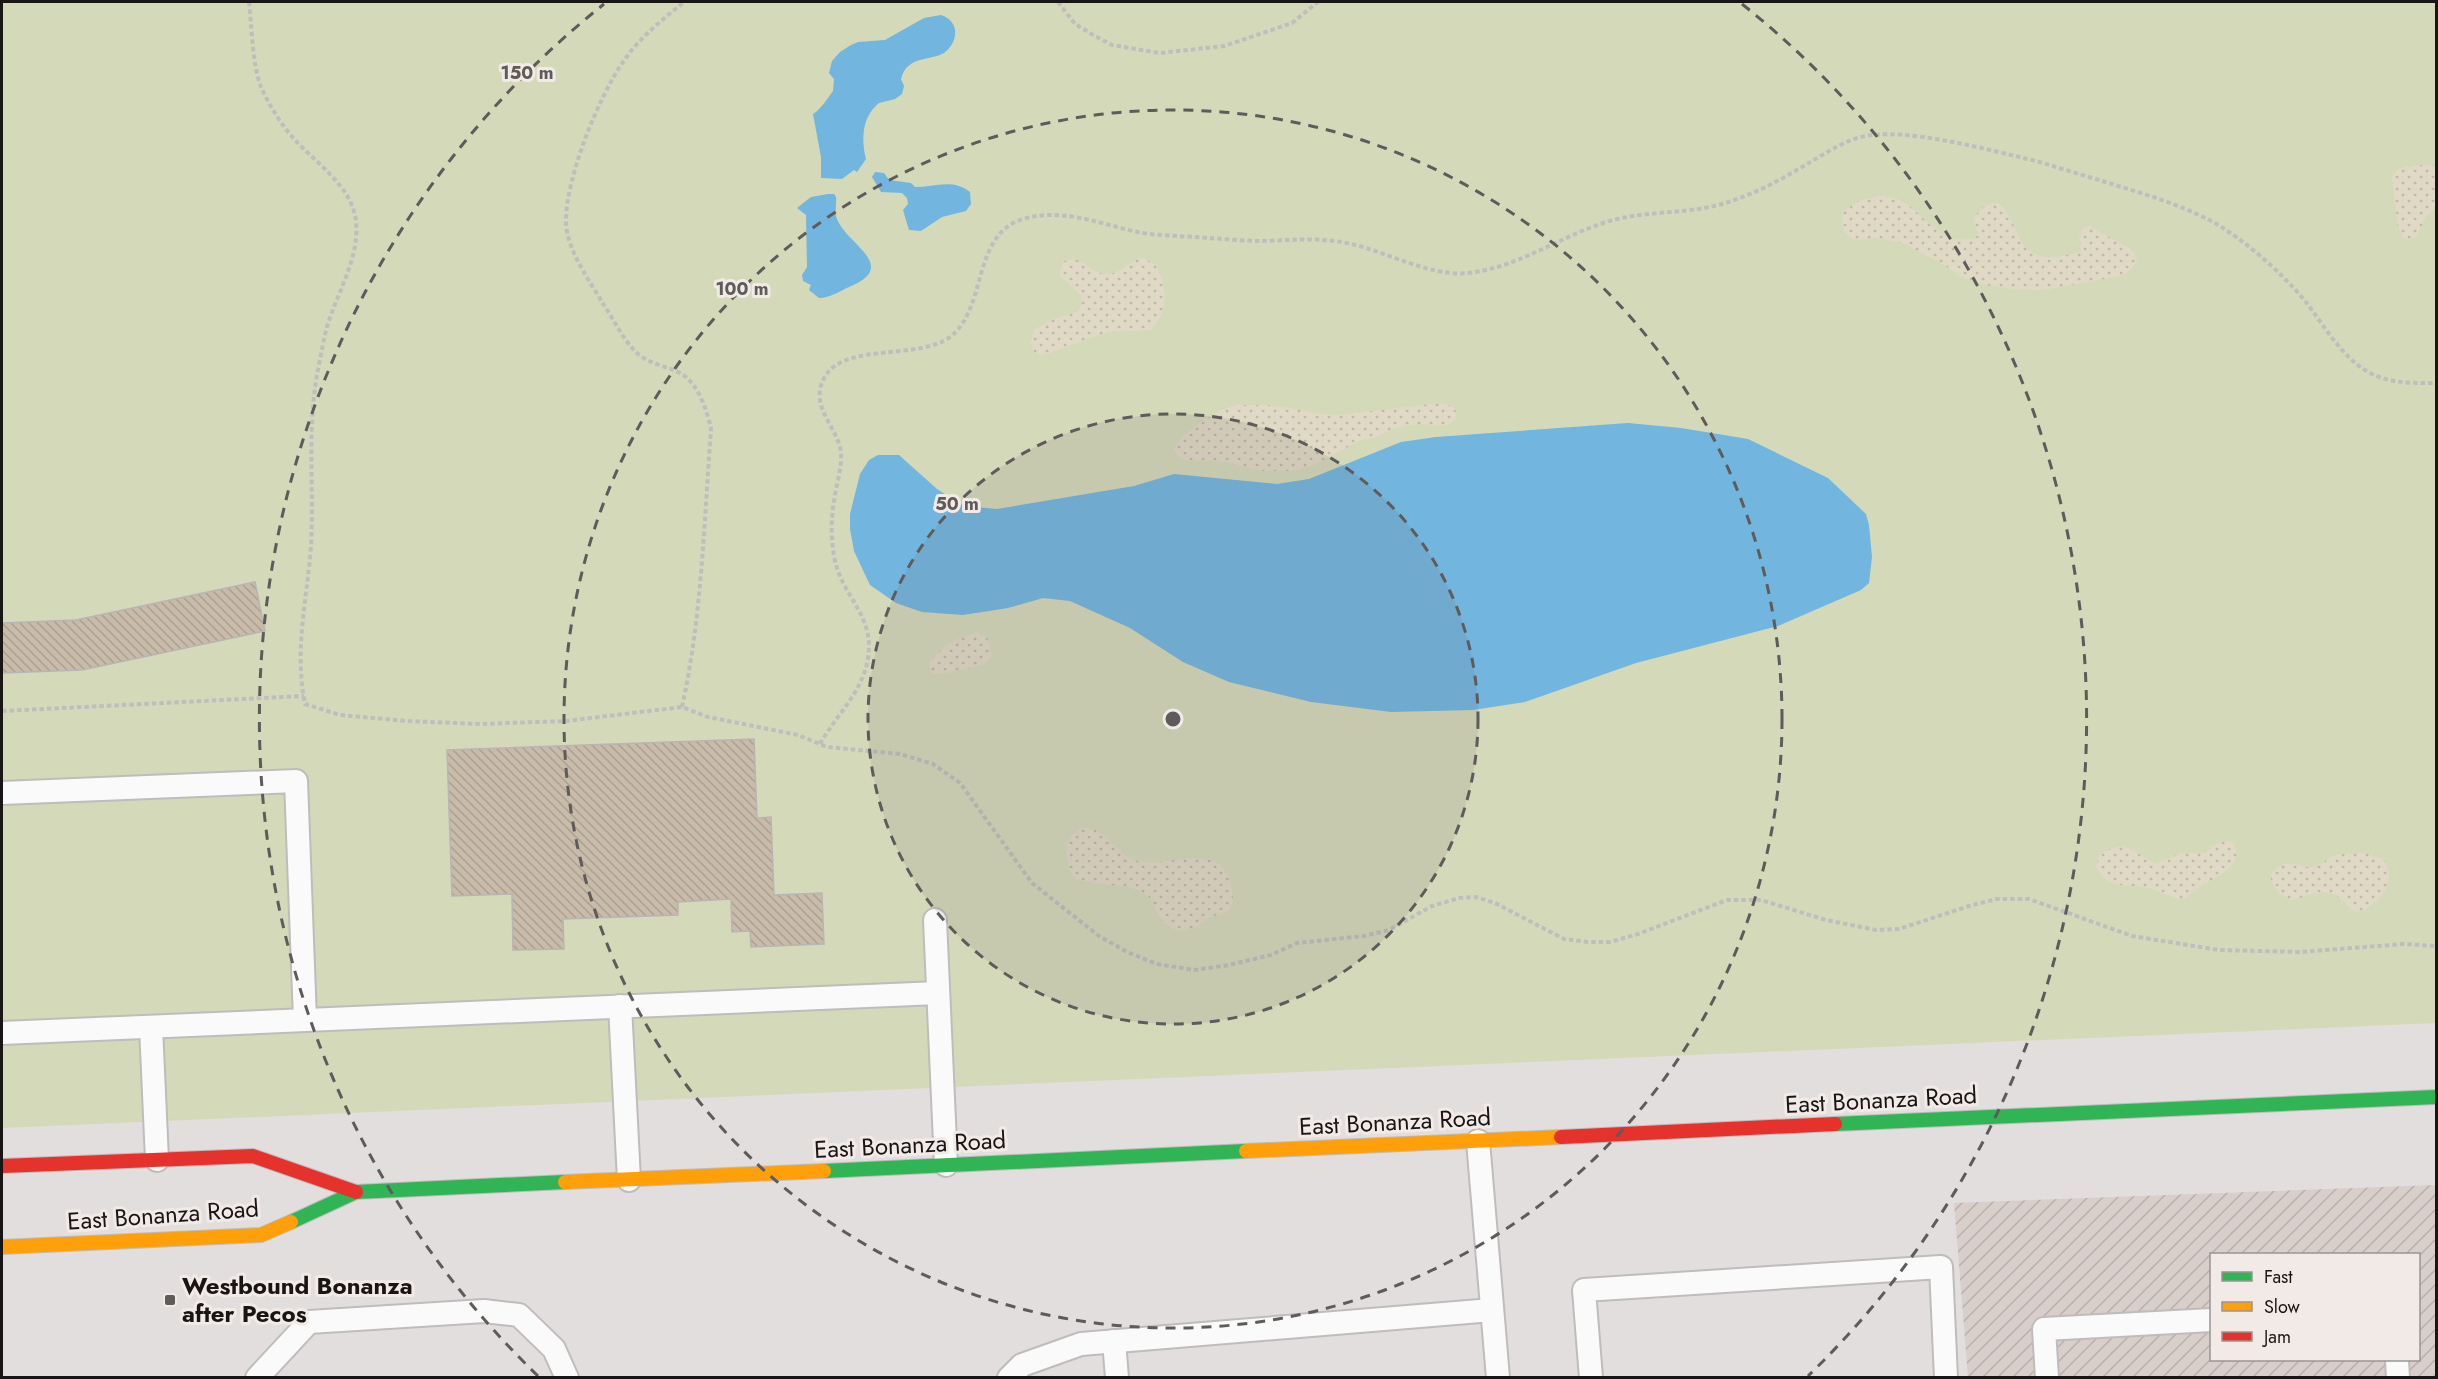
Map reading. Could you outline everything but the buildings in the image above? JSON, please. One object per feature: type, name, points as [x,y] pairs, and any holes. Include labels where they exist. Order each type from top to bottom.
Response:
[{"type":"main road","name":"East Bonanza Road","points":[[2,1166],[253,1156],[356,1192],[2436,1097]]},
{"type":"main road","name":"East Bonanza Road","points":[[2,1247],[261,1235],[356,1192]]},
{"type":"lane","points":[[2,793],[296,781],[305,1020]]},
{"type":"lane","points":[[935,920],[946,1166]]},
{"type":"lane","points":[[2,1033],[938,993]]},
{"type":"lane","points":[[620,1006],[629,1180]]},
{"type":"lane","points":[[150,1027],[157,1160]]},
{"type":"lane","points":[[1478,1141],[1498,1377]]},
{"type":"lane","points":[[1591,1377],[1584,1290],[1941,1267],[1946,1377]]},
{"type":"lane","points":[[1009,1377],[1022,1365],[1081,1344],[1492,1310]]},
{"type":"lane","points":[[256,1377],[309,1322],[483,1311],[519,1315],[554,1349],[567,1377]]},
{"type":"lane","points":[[2047,1377],[2044,1329],[2210,1320]]},
{"type":"lane","points":[[1114,1341],[1117,1377]]},
{"type":"lane","points":[[2397,1361],[2398,1377]]},
{"type":"path","points":[[249,2],[261,85],[294,139],[330,174],[350,200],[356,219],[357,241],[325,335],[315,389],[311,457],[311,539],[302,613],[299,665],[305,704],[340,715],[480,724],[566,721],[682,707],[708,717],[798,735],[820,744],[859,752],[900,754],[933,764],[960,783],[1032,883],[1100,936],[1127,952],[1158,964],[1194,970],[1260,958],[1297,943],[1364,936],[1389,930],[1432,906],[1468,898],[1495,903],[1564,939],[1588,942],[1610,942],[1638,934],[1727,900],[1761,900],[1826,920],[1876,930],[1899,929],[1996,899],[2029,899],[2132,936],[2219,950],[2300,952],[2404,944],[2436,946]]},
{"type":"path","points":[[682,707],[697,614],[711,429],[704,400],[683,375],[637,354],[624,336],[576,260],[566,225],[571,183],[577,164],[598,108],[622,62],[650,31],[684,2]]},
{"type":"path","points":[[1058,2],[1075,24],[1112,45],[1160,53],[1224,46],[1292,23],[1318,2]]},
{"type":"path","points":[[820,744],[862,681],[868,659],[869,640],[868,627],[847,592],[834,557],[833,507],[841,458],[839,442],[821,406],[821,385],[829,369],[846,361],[930,345],[951,336],[968,313],[992,245],[1011,224],[1027,218],[1050,214],[1146,233],[1224,240],[1315,238],[1385,253],[1420,266],[1455,273],[1468,273],[1520,258],[1605,222],[1626,216],[1706,208],[1731,201],[1750,194],[1841,145],[1861,137],[1920,137],[2044,163],[2136,191],[2216,224],[2277,270],[2350,357],[2362,368],[2392,381],[2436,383]]},
{"type":"path","points":[[2,711],[304,696]]},
{"type":"shaded area","points":[[2436,1185],[2436,1377],[1968,1377],[1954,1203]]},
{"type":"green space","points":[[2,2],[2436,2],[2436,1023],[2,1128]]},
{"type":"sand","points":[[2421,165],[2436,166],[2436,209],[2426,216],[2417,236],[2408,239],[2403,237],[2398,227],[2392,179],[2399,169]]},
{"type":"sand","points":[[1878,196],[1893,197],[1905,203],[1935,229],[1946,236],[1960,239],[1976,238],[1978,232],[1973,218],[1985,206],[1994,203],[2002,206],[2008,214],[2024,245],[2031,252],[2043,257],[2081,252],[2079,236],[2084,227],[2089,226],[2129,248],[2135,254],[2137,262],[2127,273],[2120,276],[2043,290],[1990,286],[1959,276],[1943,264],[1903,243],[1876,238],[1853,239],[1845,232],[1842,225],[1843,212],[1858,201]]},
{"type":"sand","points":[[1143,258],[1155,264],[1164,289],[1161,315],[1151,330],[1107,332],[1047,354],[1040,355],[1033,351],[1030,344],[1035,329],[1054,319],[1077,312],[1081,307],[1080,294],[1059,275],[1063,262],[1080,261],[1099,273],[1110,274]]},
{"type":"sand","points":[[1445,404],[1455,408],[1457,417],[1450,424],[1443,426],[1420,424],[1394,428],[1374,438],[1359,441],[1314,465],[1291,471],[1263,471],[1220,461],[1187,460],[1180,458],[1174,450],[1181,438],[1198,424],[1221,410],[1237,405],[1267,405],[1310,413],[1339,415]]},
{"type":"sand","points":[[979,633],[987,637],[992,655],[985,664],[950,672],[932,673],[929,665],[937,653],[950,643]]},
{"type":"sand","points":[[1082,828],[1098,831],[1126,856],[1134,860],[1153,862],[1206,859],[1215,862],[1228,876],[1232,891],[1232,905],[1227,912],[1208,918],[1188,930],[1171,928],[1158,915],[1151,899],[1140,891],[1076,879],[1069,866],[1067,851],[1071,838]]},
{"type":"sand","points":[[2223,841],[2231,841],[2236,849],[2233,864],[2219,876],[2182,899],[2144,887],[2113,883],[2106,880],[2096,866],[2100,854],[2118,847],[2130,849],[2156,863],[2182,853],[2206,853],[2214,845]]},
{"type":"sand","points":[[2365,853],[2383,859],[2389,875],[2382,896],[2362,911],[2349,908],[2335,895],[2326,892],[2290,900],[2280,894],[2271,880],[2274,870],[2285,864],[2312,867],[2333,856]]},
{"type":"water","points":[[941,15],[952,22],[955,32],[953,43],[944,53],[908,66],[901,79],[904,86],[902,94],[895,99],[879,103],[873,109],[864,128],[866,159],[857,172],[854,170],[842,179],[821,178],[821,157],[813,114],[833,91],[834,79],[829,73],[832,61],[840,52],[858,42],[885,40],[924,18]]},
{"type":"water","points":[[875,172],[884,173],[889,180],[911,183],[915,187],[957,185],[970,192],[971,204],[966,211],[942,217],[921,231],[909,230],[903,210],[908,204],[907,198],[902,193],[881,192],[872,177]]},
{"type":"water","points":[[834,194],[836,197],[836,213],[839,223],[871,264],[870,272],[863,279],[835,294],[819,298],[809,290],[811,285],[803,281],[802,275],[807,267],[806,215],[797,208],[811,197]]},
{"type":"water","points":[[1628,423],[1681,428],[1748,439],[1828,478],[1866,514],[1872,557],[1869,583],[1861,590],[1778,626],[1636,663],[1525,702],[1473,710],[1391,712],[1311,702],[1229,682],[1183,662],[1130,628],[1070,601],[1043,598],[1008,608],[963,615],[922,612],[896,603],[870,585],[854,551],[850,529],[850,514],[860,474],[869,460],[878,455],[899,455],[937,489],[964,506],[997,509],[1134,486],[1174,474],[1277,484],[1309,479],[1401,442],[1436,437]]},
{"type":"traffic: fast","points":[[1835,1124],[2436,1097]]},
{"type":"traffic: fast","points":[[824,1171],[1246,1151]]},
{"type":"traffic: fast","points":[[291,1222],[356,1192],[565,1182]]},
{"type":"traffic: slow","points":[[1246,1151],[1561,1137]]},
{"type":"traffic: slow","points":[[565,1182],[824,1171]]},
{"type":"traffic: slow","points":[[2,1247],[261,1235],[291,1222]]},
{"type":"traffic: jam","points":[[1561,1137],[1835,1124]]},
{"type":"traffic: jam","points":[[2,1166],[253,1156],[356,1192]]},
{"type":"place","name":"Westbound Bonanza after Pecos","points":[[170,1300]]}]
